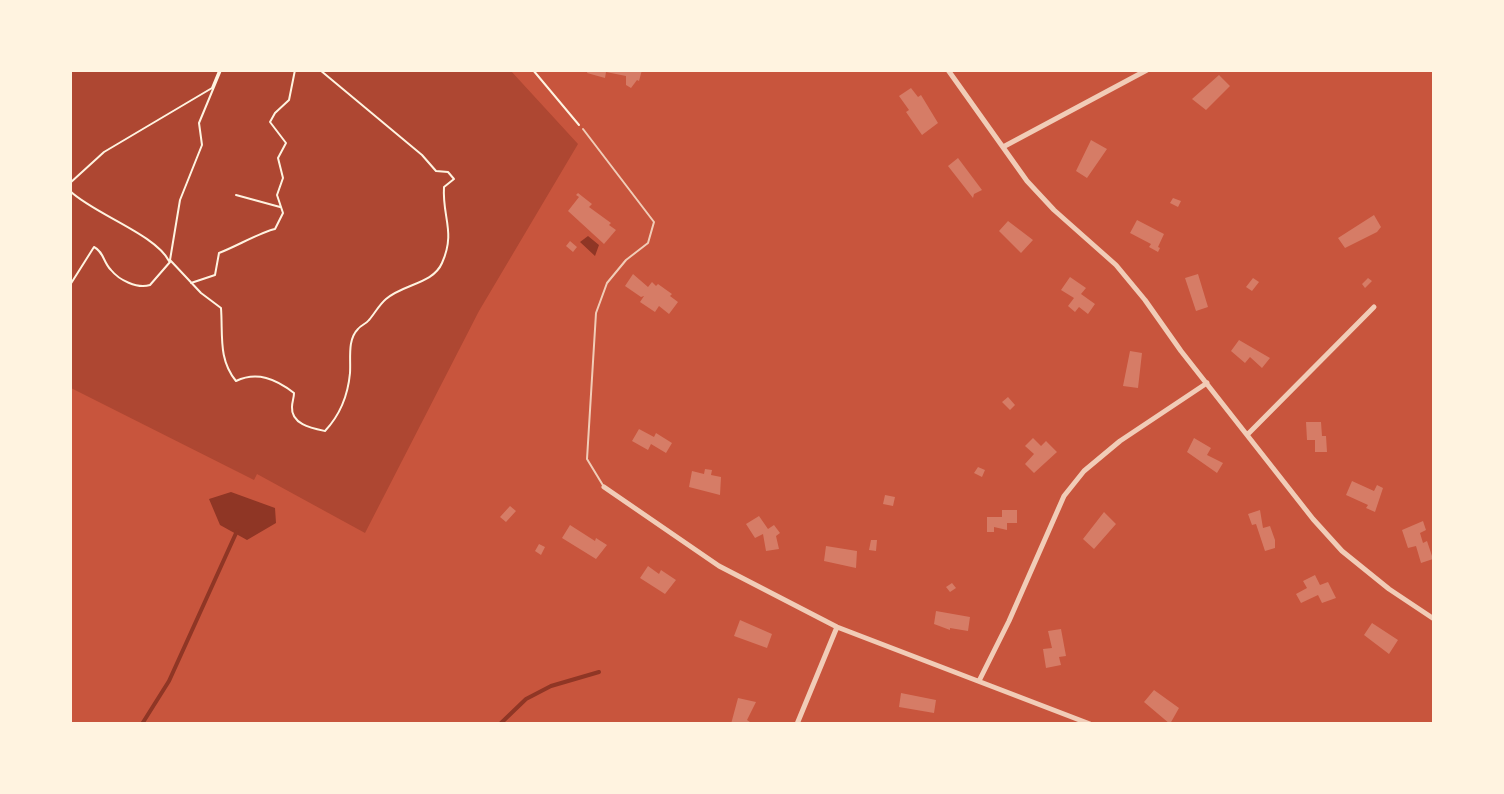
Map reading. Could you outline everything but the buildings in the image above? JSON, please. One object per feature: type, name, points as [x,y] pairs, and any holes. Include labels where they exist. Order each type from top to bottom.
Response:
[{"type":"street","points":[[948,70],[1027,182],[1053,210],[1116,265],[1313,519],[1342,551],[1389,589],[1434,620]]},
{"type":"street","points":[[1003,147],[1147,70]]},
{"type":"street","points":[[1248,434],[1374,307]]},
{"type":"street","points":[[979,681],[1009,621],[1064,496],[1084,471],[1120,441],[1207,383]]},
{"type":"street","points":[[604,487],[719,566],[837,627],[1090,723]]},
{"type":"street","points":[[797,723],[837,627]]},
{"type":"lane","points":[[582,129],[654,222],[648,243],[626,260],[607,283],[596,313],[587,459],[604,487]]},
{"type":"path","points":[[70,183],[104,152],[212,88],[221,70]]},
{"type":"path","points":[[70,284],[94,246],[101,249],[113,272],[137,286],[149,284],[170,260],[180,200],[202,145],[199,123],[221,70]]},
{"type":"path","points":[[191,283],[214,275],[219,253],[254,239],[266,230],[275,229],[283,213],[277,195],[284,178],[278,158],[286,143],[270,123],[275,113],[289,100],[295,70]]},
{"type":"path","points":[[70,191],[81,201],[120,221],[162,250],[191,283],[221,308],[222,353],[227,370],[236,381],[252,374],[279,381],[294,393],[291,410],[296,421],[325,431],[335,421],[343,404],[350,374],[352,339],[357,329],[367,322],[386,298],[416,282],[429,279],[441,266],[450,230],[443,206],[444,187],[454,179],[448,172],[436,171],[422,155],[321,70]]},
{"type":"path","points":[[70,284],[94,247],[100,250],[112,273],[136,287],[150,285],[170,262],[201,295],[221,309],[221,353],[227,370],[236,382],[252,376],[279,382],[293,393],[291,410],[296,421],[311,429],[325,431],[335,421],[345,399],[353,340],[358,330],[387,299],[416,282],[429,280],[441,267],[451,230],[444,206],[444,187],[454,179],[448,171],[436,170],[424,156],[321,70]]},
{"type":"path","points":[[532,70],[582,129]]},
{"type":"path","points":[[237,195],[280,207]]},
{"type":"shaded area","points":[[70,71],[511,71],[578,144],[479,311],[365,533],[257,474],[254,480],[71,388]]},
{"type":"shaded area","points":[[588,236],[599,245],[595,256],[580,242]]},
{"type":"shaded area","points":[[231,492],[275,508],[276,523],[247,540],[220,525],[209,499]]},
{"type":"waterway","points":[[142,724],[169,681],[237,531]]},
{"type":"waterway","points":[[500,724],[526,699],[551,686],[599,672]]}]
